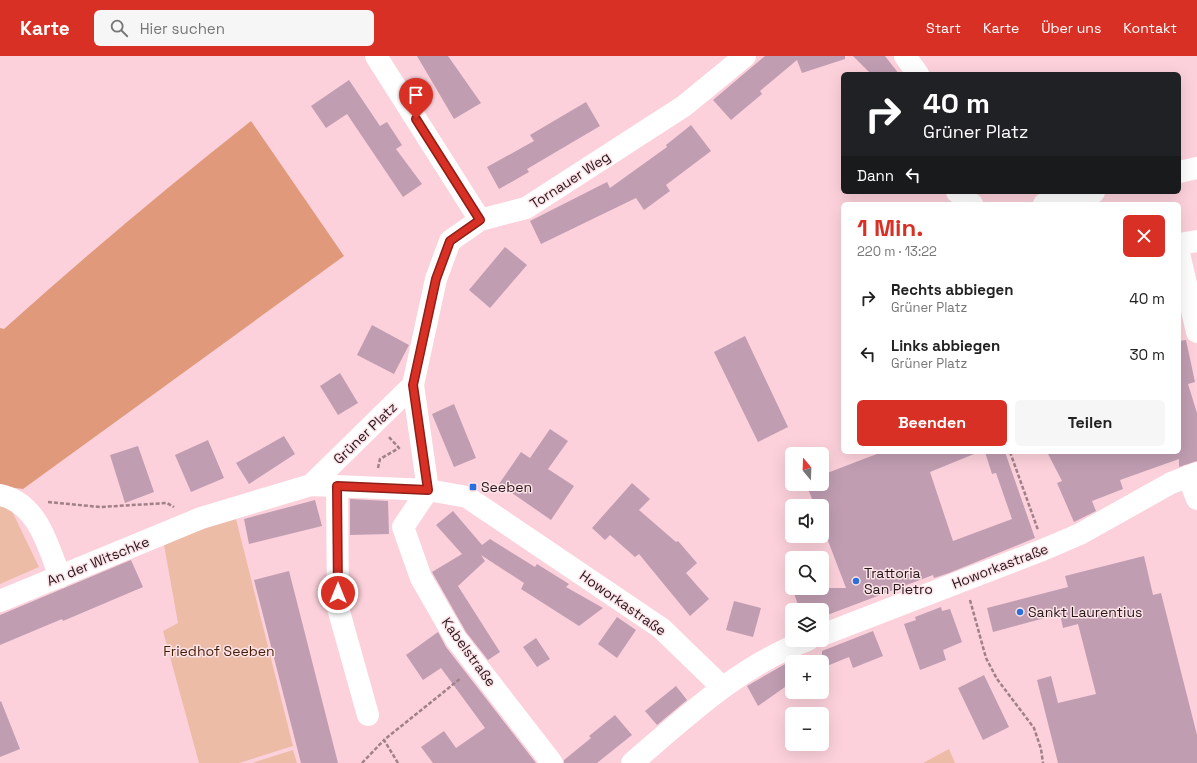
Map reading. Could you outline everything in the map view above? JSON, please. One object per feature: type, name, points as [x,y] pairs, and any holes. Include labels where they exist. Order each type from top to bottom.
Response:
[{"type":"street","points":[[376,56],[480,220]]},
{"type":"street","name":"Tornauer Weg","points":[[413,385],[436,279],[450,241],[480,220],[526,208],[684,106],[745,56]]},
{"type":"street","points":[[905,56],[917,72]]},
{"type":"street","points":[[1181,172],[1197,168]]},
{"type":"street","points":[[960,194],[970,202]]},
{"type":"street","points":[[1052,202],[1086,194]]},
{"type":"street","points":[[1181,244],[1197,241]]},
{"type":"street","points":[[1181,262],[1197,332]]},
{"type":"street","name":"Grüner Platz","points":[[312,485],[413,385]]},
{"type":"street","name":"Grüner Platz","points":[[196,520],[312,485],[428,490],[413,385]]},
{"type":"street","points":[[1185,478],[1197,499]]},
{"type":"street","name":"Howorkastraße","points":[[829,631],[1045,549],[1080,534],[1185,478]]},
{"type":"street","points":[[337,486],[338,608],[368,715]]},
{"type":"street","name":"Kabelstraße","points":[[428,490],[403,527],[421,578],[456,639],[552,763]]},
{"type":"street","name":"Howorkastraße","points":[[428,490],[467,497],[661,628],[722,687]]},
{"type":"street","points":[[9,498],[34,516],[46,541],[60,577]]},
{"type":"street","name":"An der Witschke","points":[[0,601],[196,520]]},
{"type":"street","points":[[632,763],[722,687],[780,650],[788,647]]},
{"type":"path","points":[[374,488],[380,459],[399,448],[375,423]]},
{"type":"path","points":[[1011,454],[1045,549]]},
{"type":"path","points":[[9,498],[100,507],[167,503],[196,520]]},
{"type":"path","points":[[965,580],[986,658],[997,679],[1034,728],[1041,749],[1043,763]]},
{"type":"path","points":[[362,763],[384,740],[478,666]]},
{"type":"path","points":[[384,740],[398,763]]},
{"type":"green space","points":[[0,504],[9,505],[39,567],[0,584]]},
{"type":"green space","name":"Friedhof Seeben","points":[[236,519],[293,746],[239,763],[199,763],[163,631],[178,623],[164,545],[197,531]]},
{"type":"green space","points":[[949,749],[955,763],[923,763]]},
{"type":"green space","points":[[293,750],[297,763],[252,763]]},
{"type":"shaded area","points":[[251,121],[344,256],[23,489],[0,486],[0,328],[4,329],[126,223]]},
{"type":"building","points":[[417,56],[448,56],[481,103],[454,119]]},
{"type":"building","points":[[765,56],[845,56],[845,59],[802,73],[797,60],[760,91],[762,94],[731,120],[713,100]]},
{"type":"building","points":[[853,56],[885,56],[897,72],[869,72]]},
{"type":"building","points":[[349,80],[380,126],[387,122],[402,145],[396,149],[422,184],[403,197],[347,114],[326,128],[311,106]]},
{"type":"building","points":[[586,102],[600,126],[527,169],[529,172],[499,189],[487,167],[534,141],[530,135]]},
{"type":"building","points":[[691,125],[711,151],[666,185],[670,191],[644,210],[636,198],[541,244],[530,221],[607,182],[610,188],[667,147],[666,145]]},
{"type":"building","points":[[505,247],[527,265],[490,308],[469,290]]},
{"type":"building","points":[[372,325],[409,345],[394,374],[357,355]]},
{"type":"building","points":[[745,336],[788,427],[758,442],[714,352]]},
{"type":"building","points":[[1186,340],[1195,382],[1188,384],[1197,413],[1197,461],[1179,467],[1179,459],[1120,480],[1123,489],[1092,501],[1096,511],[1074,522],[1057,483],[1062,481],[1048,454],[1181,454],[1181,341]]},
{"type":"building","points":[[340,373],[358,403],[338,415],[320,386]]},
{"type":"building","points":[[454,404],[476,458],[454,467],[432,414]]},
{"type":"building","points":[[550,429],[568,441],[548,469],[574,486],[551,520],[499,484],[521,452],[530,458]]},
{"type":"building","points":[[284,436],[295,454],[249,484],[236,463]]},
{"type":"building","points":[[208,440],[224,478],[191,492],[175,455]]},
{"type":"building","points":[[138,446],[154,492],[125,503],[110,455]]},
{"type":"building","points":[[877,454],[974,454],[930,472],[953,541],[1012,519],[996,473],[992,474],[986,454],[1006,454],[1035,538],[949,573],[934,578],[933,575],[829,614],[829,603],[797,603],[795,595],[829,595],[829,588],[846,588],[829,543],[829,499],[812,499],[809,491],[829,491],[829,472]]},
{"type":"building","points":[[632,483],[650,499],[639,510],[676,542],[678,541],[697,563],[686,573],[709,599],[690,616],[639,554],[635,557],[610,535],[605,540],[592,528]]},
{"type":"building","points":[[350,499],[388,501],[389,534],[350,535]]},
{"type":"building","points":[[315,500],[322,526],[249,544],[244,519]]},
{"type":"building","points":[[453,511],[482,545],[490,539],[535,567],[537,564],[569,584],[566,587],[603,608],[579,626],[521,589],[524,583],[481,555],[485,561],[458,586],[500,652],[488,660],[466,632],[432,572],[462,554],[436,525]]},
{"type":"building","points":[[1144,556],[1153,595],[1161,593],[1197,735],[1197,763],[1058,763],[1037,680],[1051,676],[1058,703],[1096,694],[1078,624],[1063,628],[1060,614],[993,632],[987,608],[1068,587],[1065,576]]},
{"type":"building","points":[[131,560],[143,587],[63,621],[62,619],[0,645],[0,615]]},
{"type":"building","points":[[289,571],[338,763],[301,763],[254,580]]},
{"type":"building","points":[[734,601],[761,608],[753,637],[726,630]]},
{"type":"building","points":[[941,607],[942,611],[950,609],[962,642],[943,650],[946,660],[920,670],[904,624],[916,620],[915,617]]},
{"type":"building","points":[[617,617],[636,630],[617,658],[598,644]]},
{"type":"building","points":[[873,631],[883,656],[853,668],[849,657],[829,665],[829,655],[822,655],[822,651]]},
{"type":"building","points":[[438,632],[446,647],[536,763],[433,763],[421,747],[444,731],[456,748],[485,728],[441,668],[423,680],[406,655]]},
{"type":"building","points":[[536,638],[550,659],[537,667],[523,647]]},
{"type":"building","points":[[785,664],[785,687],[758,706],[747,686]]},
{"type":"building","points":[[984,675],[1009,727],[983,740],[958,688]]},
{"type":"building","points":[[676,686],[687,700],[657,725],[645,711]]},
{"type":"building","points":[[1,701],[20,749],[0,757],[0,702]]},
{"type":"building","points":[[615,715],[632,735],[597,763],[564,763],[564,760],[591,738],[589,736]]},
{"type":"place","name":"Seeben","points":[[473,487]]},
{"type":"place","name":"Trattoria San Pietro","points":[[856,581]]},
{"type":"place","name":"Sankt Laurentius","points":[[1020,612]]},
{"type":"route","points":[[338,593],[337,486],[428,490],[413,385],[436,279],[450,241],[480,220],[416,119]]}]
